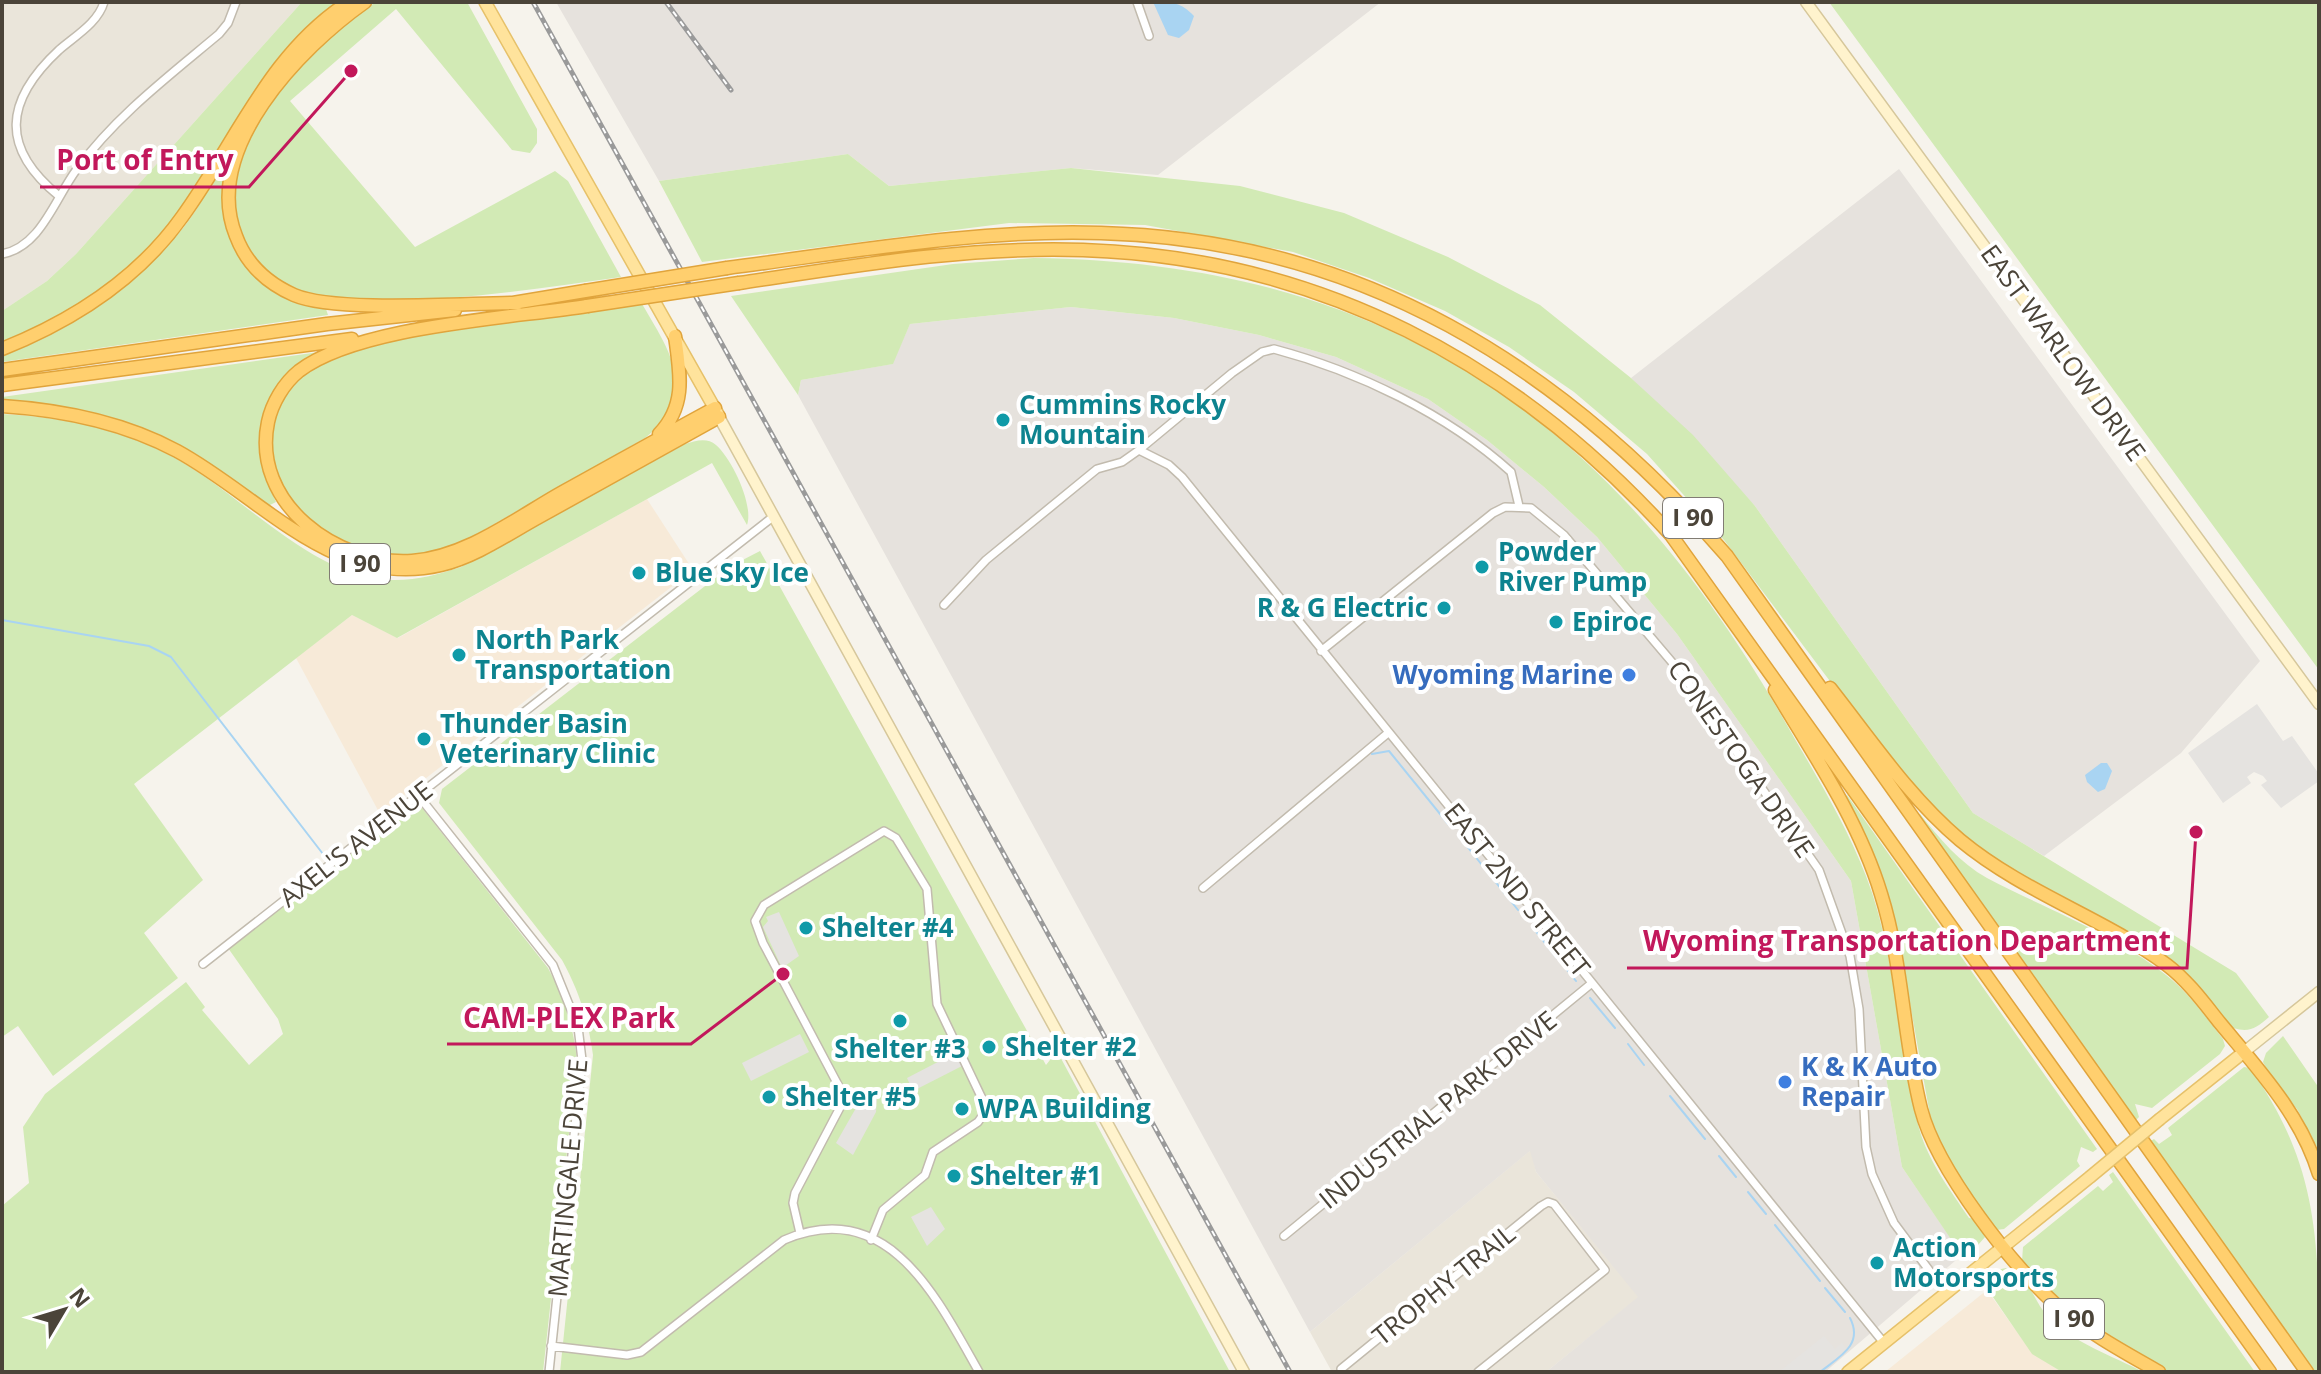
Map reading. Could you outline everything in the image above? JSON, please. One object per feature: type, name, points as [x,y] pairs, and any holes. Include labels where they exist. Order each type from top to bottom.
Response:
[{"type":"highway","points":[[365,2],[300,57],[280,81],[243,141],[231,168],[227,196],[230,221],[240,247],[271,282],[296,296],[335,304],[518,303]]},
{"type":"highway","points":[[2,349],[42,333],[80,311],[117,286],[155,250],[181,219],[281,64],[303,40],[346,3]]},
{"type":"highway","name":"I 90","points":[[2,370],[327,324],[518,303],[727,268],[927,241],[1023,234],[1101,233],[1170,239],[1278,258],[1363,286],[1420,311],[1510,360],[1598,425],[1638,461],[1727,556],[1911,792],[1959,838],[2011,879],[2168,966],[2244,1052],[2301,1128],[2319,1174]]},
{"type":"highway","name":"I 90","points":[[652,442],[470,544],[414,561],[364,556],[340,548],[312,530],[287,504],[265,457],[266,433],[279,393],[297,373],[344,347],[384,337],[926,256],[1081,250],[1175,258],[1290,283],[1354,306],[1420,336],[1495,379],[1546,416],[1645,507],[1721,601],[2270,1372]]},
{"type":"highway","name":"I 90","points":[[2,385],[518,317]]},
{"type":"highway","points":[[652,442],[678,407],[681,386],[675,336]]},
{"type":"highway","name":"I 90","points":[[2,406],[74,414],[142,435],[217,475],[334,555],[387,569],[410,570],[462,559],[717,413]]},
{"type":"highway","points":[[652,442],[717,413]]},
{"type":"highway","name":"I 90","points":[[1727,556],[2307,1372]]},
{"type":"highway","name":"I 90","points":[[1721,601],[1855,829],[1880,891],[1892,933],[1920,1108],[1933,1147],[1957,1186],[2060,1309],[2099,1338],[2159,1372]]},
{"type":"main road","points":[[485,2],[675,336],[1244,1372]]},
{"type":"main road","name":"EAST WARLOW DRIVE","points":[[1806,2],[2319,704]]},
{"type":"main road","points":[[1848,1372],[2319,992]]},
{"type":"street","points":[[59,196],[37,180],[17,150],[13,129],[16,107],[24,87],[97,17],[104,2]]},
{"type":"street","points":[[2,254],[21,247],[35,236],[78,167],[135,104],[219,34],[228,23],[236,2]]},
{"type":"street","points":[[1137,2],[1149,36]]},
{"type":"street","points":[[944,605],[986,560],[1097,469],[1122,462],[1232,373],[1262,352],[1274,349],[1357,379],[1437,420],[1511,472],[1519,506],[1493,513],[1321,651]]},
{"type":"street","name":"EAST 2ND STREET","points":[[1139,450],[1169,465],[1182,477],[1884,1343]]},
{"type":"street","name":"CONESTOGA DRIVE","points":[[1519,506],[1545,517],[1564,535],[1657,642],[1777,805],[1819,870],[1850,956],[1859,1009],[1866,1147],[1872,1174],[1901,1234],[1946,1293]]},
{"type":"street","name":"AXEL'S AVENUE","points":[[203,964],[774,516]]},
{"type":"street","points":[[1203,888],[1388,733]]},
{"type":"street","name":"MARTINGALE DRIVE","points":[[418,795],[553,965],[578,1027],[582,1060],[549,1372]]},
{"type":"street","points":[[800,1233],[793,1203],[795,1193],[845,1098],[763,943],[755,921],[764,905],[884,831],[896,838],[927,889],[937,1004],[987,1109],[978,1122],[933,1152],[925,1175],[883,1210],[871,1240]]},
{"type":"street","name":"INDUSTRIAL PARK DRIVE","points":[[1284,1236],[1592,983]]},
{"type":"street","name":"TROPHY TRAIL","points":[[1342,1370],[1548,1202],[1554,1204],[1605,1270],[1478,1372]]},
{"type":"street","points":[[551,1346],[627,1355],[641,1352],[784,1240],[800,1233],[831,1228],[871,1240],[921,1274],[979,1372]]},
{"type":"shaded area","points":[[2,2],[302,2],[76,254],[47,281],[2,311]]},
{"type":"shaded area","points":[[556,2],[1381,2],[1158,175],[1071,168],[889,186],[848,154],[659,181]]},
{"type":"shaded area","points":[[1899,169],[2260,661],[2181,753],[2044,856],[1973,813],[1755,506],[1631,378]]},
{"type":"shaded area","points":[[1071,307],[1174,318],[1259,335],[1336,357],[1428,399],[1487,440],[1544,487],[1597,537],[1677,634],[1851,881],[1902,1167],[1962,1255],[1825,1372],[1546,1372],[1638,1297],[1536,1172],[1530,1151],[1310,1332],[798,395],[801,380],[892,364],[910,324]]},
{"type":"shaded area","points":[[647,499],[693,570],[380,814],[296,658],[352,615],[398,638]]},
{"type":"shaded area","points":[[2257,704],[2283,741],[2292,736],[2319,774],[2319,781],[2281,808],[2261,785],[2267,781],[2254,772],[2247,777],[2251,783],[2223,803],[2188,753]]},
{"type":"shaded area","points":[[779,912],[799,956],[782,968],[763,927],[768,921],[766,917]]},
{"type":"shaded area","points":[[800,1034],[809,1052],[751,1081],[742,1063]]},
{"type":"shaded area","points":[[957,1052],[964,1065],[913,1091],[907,1078]]},
{"type":"shaded area","points":[[864,1094],[877,1097],[876,1112],[853,1155],[836,1143]]},
{"type":"shaded area","points":[[1531,1150],[1536,1172],[1639,1297],[1546,1372],[1332,1372],[1310,1332]]},
{"type":"shaded area","points":[[931,1207],[945,1229],[927,1246],[911,1217]]},
{"type":"shaded area","points":[[1987,1290],[2032,1353],[2062,1372],[1885,1372]]},
{"type":"shaded area","points":[[1824,1336],[1835,1349],[1842,1343],[1847,1350],[1820,1372],[1779,1372]]},
{"type":"green space","points":[[302,2],[339,2],[298,38],[270,69],[203,182],[153,244],[85,301],[2,344],[2,311],[47,281],[76,254]]},
{"type":"green space","points":[[376,2],[467,2],[537,129],[537,143],[530,153],[512,150],[396,9],[290,101],[415,247],[555,171],[568,181],[621,277],[478,295],[345,303],[331,301],[282,282],[251,256],[236,225],[234,190],[244,152],[263,115],[288,79],[325,40]]},
{"type":"green space","points":[[1829,2],[2319,2],[2319,670]]},
{"type":"green space","points":[[231,148],[234,150],[223,186],[223,205],[231,241],[240,257],[252,272],[272,288],[325,306],[328,315],[2,362],[2,354],[28,345],[78,319],[145,268],[190,219]]},
{"type":"green space","points":[[848,154],[889,186],[1071,168],[1240,186],[1344,213],[1448,257],[1540,305],[1631,378],[1693,435],[1755,506],[1973,813],[2236,973],[2269,1017],[2252,1028],[2233,1028],[2184,971],[2018,878],[1961,836],[1914,793],[1724,540],[1647,454],[1574,392],[1509,347],[1445,311],[1369,278],[1293,252],[1145,225],[1009,223],[702,262],[659,181]]},
{"type":"green space","points":[[1034,258],[1159,266],[1273,289],[1378,325],[1473,375],[1560,439],[1640,517],[1713,608],[1780,713],[1848,834],[1877,907],[1885,939],[1911,1097],[1923,1140],[1947,1186],[1969,1218],[1977,1219],[1985,1237],[1965,1260],[1902,1167],[1851,881],[1677,634],[1597,537],[1544,487],[1487,440],[1428,399],[1336,357],[1259,335],[1174,318],[1071,307],[910,324],[893,364],[801,380],[798,395],[731,296],[953,264]]},
{"type":"green space","points":[[642,304],[662,340],[675,373],[676,390],[672,406],[662,422],[645,438],[468,539],[406,556],[368,553],[324,532],[305,516],[289,497],[278,476],[271,454],[271,430],[279,406],[299,376],[326,360],[363,346],[402,338]]},
{"type":"green space","points":[[326,351],[290,382],[269,417],[263,457],[276,502],[268,506],[219,470],[82,411],[2,401],[2,397]]},
{"type":"green space","points":[[2,414],[90,426],[153,447],[199,473],[308,551],[337,567],[366,577],[412,579],[461,567],[685,444],[697,441],[712,443],[729,461],[744,495],[747,525],[712,463],[397,638],[352,615],[134,784],[203,880],[144,933],[178,978],[53,1076],[18,1026],[2,1037]]},
{"type":"green space","points":[[760,551],[1046,1065],[1057,1051],[1230,1372],[560,1372],[593,1055],[588,1029],[578,994],[562,960],[439,803],[442,789],[731,566]]},
{"type":"green space","points":[[1847,795],[2097,1149],[2093,1152],[2081,1147],[2077,1161],[2080,1166],[2004,1229],[1996,1230],[1961,1183],[1932,1126],[1900,948],[1843,799]]},
{"type":"green space","points":[[413,803],[419,804],[548,968],[563,1001],[573,1035],[577,1059],[543,1372],[2,1372],[2,1206],[29,1183],[23,1127],[45,1094],[186,982],[205,1007],[202,1010],[249,1065],[283,1034],[278,1019],[228,948]]},
{"type":"green space","points":[[1920,814],[1950,849],[1977,872],[2102,934],[2166,975],[2189,997],[2223,1039],[2225,1046],[2220,1054],[2152,1108],[2135,1104],[2139,1117],[2135,1121],[1918,816]]},
{"type":"green space","points":[[2283,1036],[2319,1088],[2319,1151],[2297,1109],[2274,1083],[2263,1062],[2266,1053]]},
{"type":"green space","points":[[2244,1067],[2250,1068],[2273,1105],[2291,1140],[2303,1175],[2316,1247],[2319,1372],[2312,1372],[2149,1142],[2154,1139],[2159,1144],[2172,1135],[2168,1128]]},
{"type":"green space","points":[[2113,1172],[2255,1372],[2167,1372],[2101,1336],[2064,1307],[2022,1261],[2023,1247],[2098,1186],[2103,1191],[2113,1182],[2109,1175]]},
{"type":"green space","points":[[2006,1268],[2027,1284],[2044,1312],[2060,1328],[2143,1372],[2062,1372],[2032,1354],[1982,1281],[1992,1271]]},
{"type":"water","points":[[1153,2],[1176,4],[1189,11],[1194,16],[1189,30],[1179,38],[1168,35]]},
{"type":"water","points":[[2101,763],[2107,763],[2112,771],[2105,789],[2098,792],[2087,782],[2085,775]]},
{"type":"waterway","points":[[2,620],[149,646],[171,657],[323,854]]},
{"type":"waterway","points":[[1372,754],[1389,751],[1449,825]]},
{"type":"waterway","points":[[1462,840],[1518,910]]},
{"type":"waterway","points":[[1534,929],[1556,957]]},
{"type":"waterway","points":[[1564,966],[1576,981]]},
{"type":"waterway","points":[[1590,998],[1615,1028]]},
{"type":"waterway","points":[[1628,1044],[1644,1065]]},
{"type":"waterway","points":[[1670,1096],[1705,1139]]},
{"type":"waterway","points":[[1719,1156],[1736,1177]]},
{"type":"waterway","points":[[1748,1192],[1766,1214]]},
{"type":"waterway","points":[[1775,1225],[1820,1281]]},
{"type":"waterway","points":[[1825,1288],[1845,1312]]},
{"type":"waterway","points":[[1820,1372],[1852,1343],[1854,1327],[1850,1318]]},
{"type":"railway","points":[[533,2],[1290,1372]]},
{"type":"railway","points":[[666,2],[731,90]]},
{"type":"place","name":"Port of Entry","points":[[351,71]]},
{"type":"place","name":"Cummins Rocky Mountain","points":[[1003,420]]},
{"type":"place","name":"Powder River Pump","points":[[1482,567]]},
{"type":"place","name":"Blue Sky Ice","points":[[639,573]]},
{"type":"place","name":"R & G Electric","points":[[1444,608]]},
{"type":"place","name":"Epiroc","points":[[1556,622]]},
{"type":"place","name":"North Park Transportation","points":[[459,655]]},
{"type":"place","name":"Wyoming Marine","points":[[1629,675]]},
{"type":"place","name":"Thunder Basin Veterinary Clinic","points":[[424,739]]},
{"type":"place","name":"Wyoming Transportation Department","points":[[2196,832]]},
{"type":"place","name":"Shelter #4","points":[[806,928]]},
{"type":"place","name":"CAM-PLEX Park","points":[[783,974]]},
{"type":"place","name":"Shelter #3","points":[[900,1021]]},
{"type":"place","name":"Shelter #2","points":[[989,1047]]},
{"type":"place","name":"K & K Auto Repair","points":[[1785,1082]]},
{"type":"place","name":"Shelter #5","points":[[769,1097]]},
{"type":"place","name":"WPA Building","points":[[962,1109]]},
{"type":"place","name":"Shelter #1","points":[[954,1176]]},
{"type":"place","name":"Action Motorsports","points":[[1877,1263]]}]
